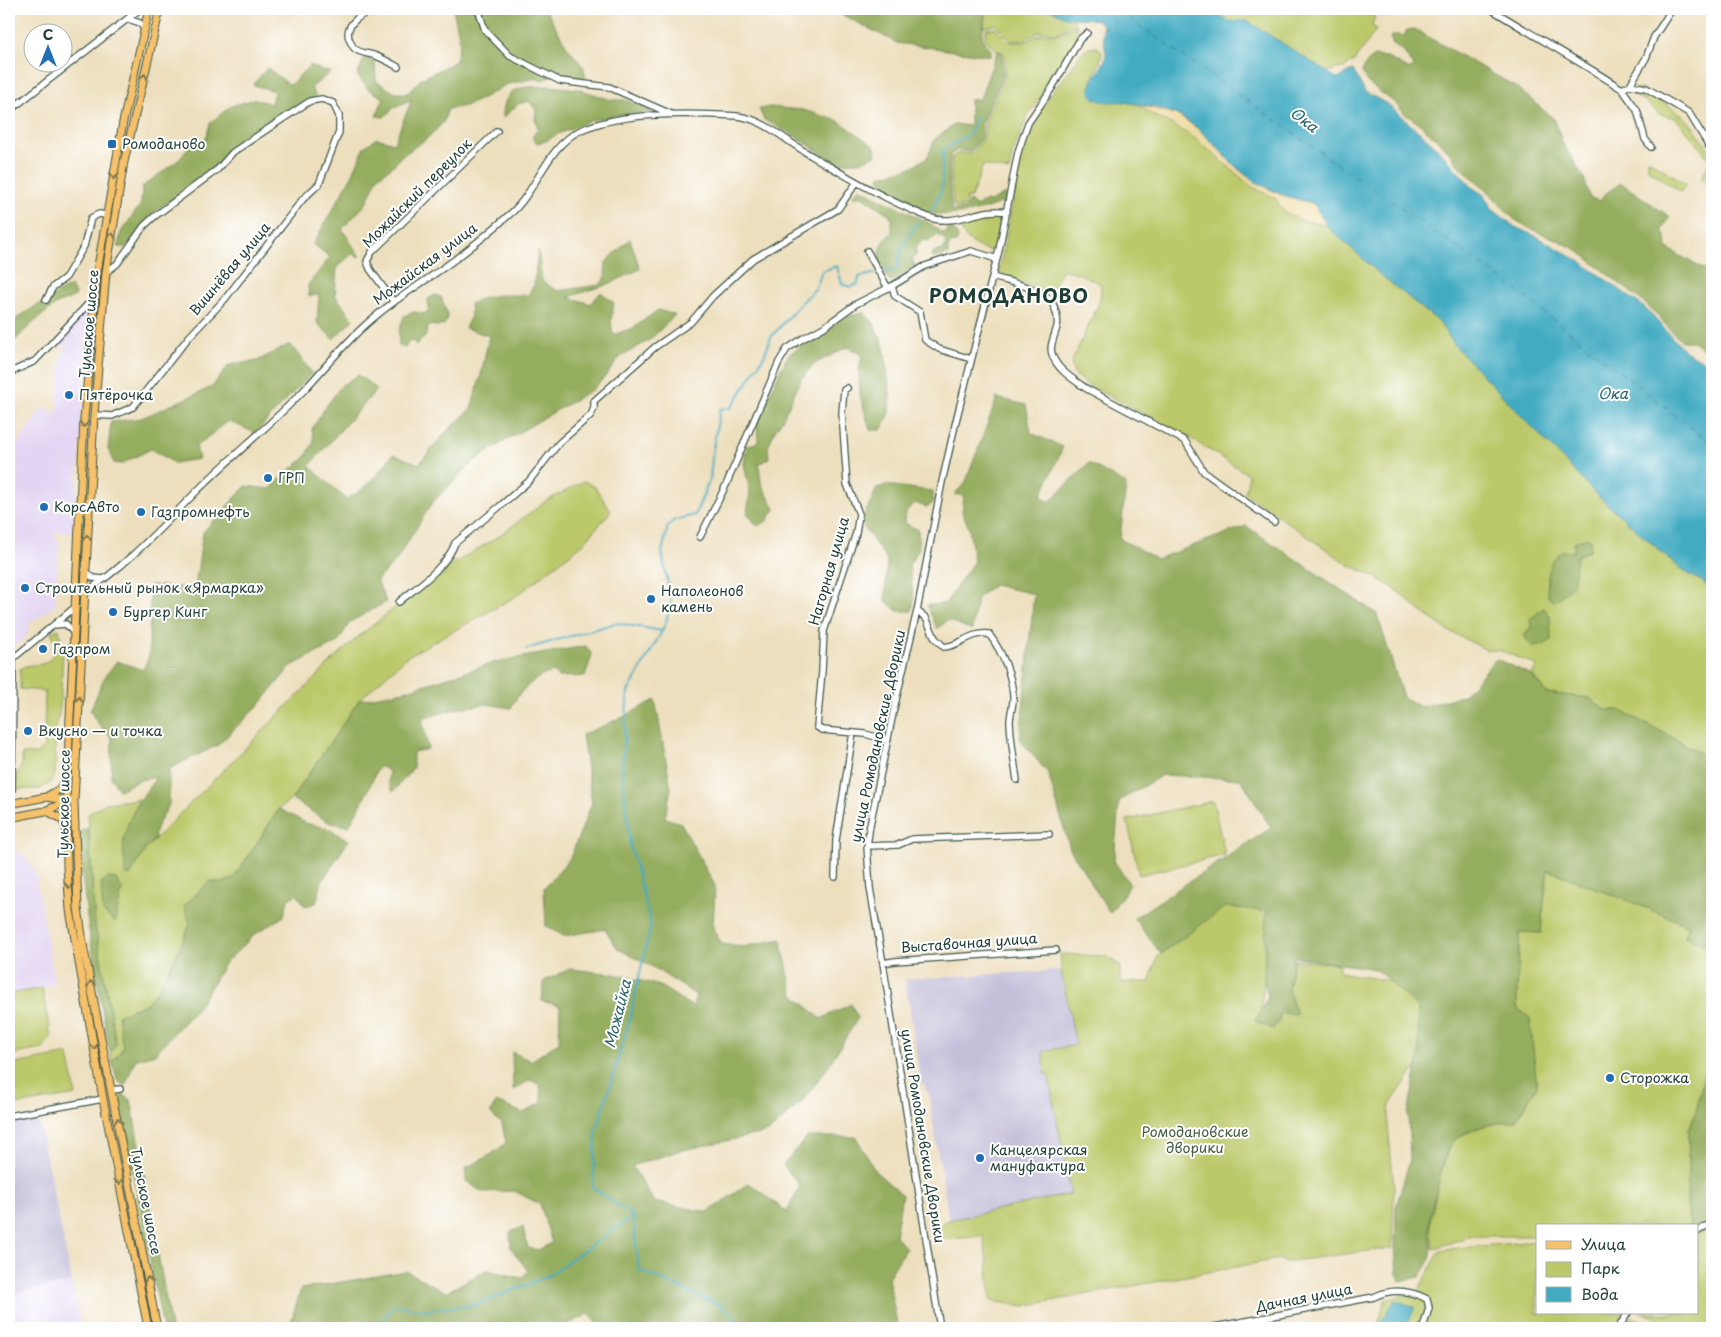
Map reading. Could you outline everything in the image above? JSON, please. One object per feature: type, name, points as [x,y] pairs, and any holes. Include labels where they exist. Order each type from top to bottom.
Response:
[{"type":"main road","name":"Тульское шоссе","points":[[150,9],[123,122],[97,272],[84,429],[66,774],[70,801],[78,908],[84,950],[157,1328]]},
{"type":"main road","name":"Тульское шоссе","points":[[148,1328],[103,1099],[70,910],[66,827],[70,801],[94,415],[106,272],[124,162],[160,9]]},
{"type":"main road","points":[[46,797],[60,789],[66,774]]},
{"type":"main road","points":[[9,804],[46,797],[70,801]]},
{"type":"main road","points":[[9,818],[47,811],[70,801]]},
{"type":"main road","points":[[18,802],[21,816]]},
{"type":"main road","points":[[47,811],[62,820],[66,827]]},
{"type":"street","points":[[9,111],[140,9]]},
{"type":"street","points":[[376,9],[365,12],[353,22],[347,32],[348,37],[353,48],[362,53],[374,55],[398,67]]},
{"type":"street","points":[[478,9],[485,30],[510,56],[560,81],[609,87],[673,114]]},
{"type":"street","points":[[1491,9],[1622,89],[1638,110],[1645,138],[1651,147]]},
{"type":"street","points":[[1622,89],[1630,85],[1646,58],[1654,37],[1672,9]]},
{"type":"street","points":[[128,19],[140,23],[143,26],[144,32]]},
{"type":"street","name":"улица Ромодановские Дворики","points":[[940,1328],[884,963],[870,888],[867,846],[870,824],[917,611],[942,482],[997,259],[1015,161],[1028,123],[1052,88],[1080,39],[1087,33]]},
{"type":"street","points":[[1630,85],[1646,88],[1689,113],[1712,151]]},
{"type":"street","name":"Вишнёвая улица","points":[[94,415],[112,416],[133,407],[189,337],[225,298],[303,199],[318,184],[339,132],[339,116],[333,103],[322,99],[310,102],[233,152],[218,169],[144,226],[117,264],[106,272]]},
{"type":"street","points":[[9,101],[15,106]]},
{"type":"street","name":"Можайская улица","points":[[84,593],[104,579],[305,388],[361,329],[393,301],[446,267],[514,212],[559,147],[576,132],[626,118],[673,114],[740,117],[759,122],[803,151],[857,182],[928,217],[939,220],[992,211],[1007,212]]},
{"type":"street","name":"Можайский переулок","points":[[393,301],[370,269],[367,261],[372,252],[497,131]]},
{"type":"street","points":[[399,602],[446,559],[455,543],[529,480],[559,444],[591,415],[594,401],[655,346],[691,322],[712,296],[753,259],[838,209],[857,182]]},
{"type":"street","points":[[46,300],[53,287],[66,277],[84,246],[91,218],[99,214],[107,215]]},
{"type":"street","points":[[867,251],[896,296],[920,312],[925,340],[939,349],[971,360]]},
{"type":"street","points":[[700,537],[726,485],[779,362],[787,349],[824,327],[856,304],[890,287],[925,266],[971,251],[997,259]]},
{"type":"street","points":[[992,277],[1044,294],[1051,301],[1056,310],[1057,326],[1051,353],[1060,367],[1072,379],[1087,389],[1185,441],[1204,472],[1274,522]]},
{"type":"street","points":[[9,373],[35,361],[87,305],[94,301]]},
{"type":"street","name":"Нагорная улица","points":[[847,388],[844,390],[842,413],[847,484],[859,514],[856,533],[824,631],[817,727],[822,730],[865,734],[888,740]]},
{"type":"street","points":[[85,570],[94,578],[104,579]]},
{"type":"street","points":[[9,797],[12,790],[11,661],[74,608]]},
{"type":"street","points":[[917,611],[926,618],[935,638],[944,647],[953,646],[978,633],[989,634],[995,643],[1006,662],[1013,697],[1010,715],[1011,737],[1017,780]]},
{"type":"street","points":[[54,625],[66,624],[73,632]]},
{"type":"street","points":[[835,877],[836,840],[853,733]]},
{"type":"street","points":[[867,846],[898,845],[912,840],[1049,834]]},
{"type":"street","name":"Выставочная улица","points":[[884,963],[1056,950]]},
{"type":"street","points":[[112,1090],[120,1089]]},
{"type":"street","points":[[9,1116],[103,1099]]},
{"type":"street","points":[[1698,1231],[1712,1222]]},
{"type":"street","name":"Дачная улица","points":[[1209,1328],[1223,1327],[1374,1297],[1382,1293],[1406,1291],[1415,1292],[1427,1299],[1429,1308],[1423,1328]]},
{"type":"street","points":[[1618,1328],[1627,1314]]},
{"type":"shaded area","points":[[89,304],[74,533],[53,532],[59,542],[55,607],[30,623],[27,636],[12,649],[9,647],[9,457],[43,407],[57,414],[60,365],[66,349],[56,340]]},
{"type":"shaded area","points":[[9,848],[21,853],[35,871],[55,985],[9,994]]},
{"type":"shaded area","points":[[1061,970],[1076,1045],[1043,1051],[1045,1074],[1048,1074],[1071,1194],[949,1220],[928,1092],[925,1090],[924,1085],[921,1084],[905,979]]},
{"type":"shaded area","points":[[38,1118],[72,1282],[9,1294],[9,1124]]},
{"type":"shaded area","points":[[72,1282],[81,1328],[9,1328],[9,1294]]},
{"type":"green space","points":[[453,9],[545,9],[566,45],[584,68],[586,81],[557,73],[544,80],[532,79],[507,84],[465,106],[448,109],[443,123],[425,140],[400,157],[394,165],[378,177],[365,205],[342,229],[360,257],[352,254],[337,267],[335,295],[353,320],[333,339],[317,323],[319,294],[309,297],[308,285],[330,257],[313,244],[353,174],[364,147],[377,138],[394,143],[412,99],[395,107],[384,117],[376,116],[384,98],[368,89],[357,75],[365,57],[375,63],[376,81],[395,93],[408,93],[421,79],[456,61],[460,41]]},
{"type":"green space","points":[[831,9],[973,9],[985,15],[982,37],[991,50],[990,56],[897,43]]},
{"type":"green space","points":[[973,9],[1049,9],[1074,18],[1073,24],[1056,33],[1040,31],[1024,40],[1011,41],[995,25],[984,27],[985,15]]},
{"type":"green space","points":[[1214,9],[1363,9],[1375,17],[1372,24],[1376,30],[1354,61],[1345,67],[1327,72],[1298,54],[1220,17]]},
{"type":"green space","points":[[1076,23],[1078,34],[1051,83],[1028,115],[1012,155],[1009,171],[983,165],[971,198],[967,198],[964,206],[954,207],[951,182],[952,157],[958,153],[971,154],[984,138],[985,121],[1005,76],[1004,53],[995,49],[985,38],[986,29],[995,28],[1009,42],[1025,42],[1040,34],[1057,34],[1070,29]]},
{"type":"green space","points":[[1414,29],[1516,87],[1555,120],[1562,142],[1584,178],[1590,198],[1600,201],[1606,193],[1621,183],[1670,217],[1662,230],[1666,237],[1667,248],[1705,270],[1712,262],[1712,356],[1693,341],[1681,341],[1647,305],[1577,250],[1514,219],[1488,191],[1458,165],[1446,148],[1421,125],[1405,114],[1394,102],[1367,82],[1362,72],[1367,62],[1373,56],[1386,57],[1410,70],[1413,66],[1403,51],[1393,45],[1390,37],[1404,36],[1407,30]]},
{"type":"green space","points":[[1097,47],[1102,52],[1092,80],[1123,102],[1139,105],[1196,139],[1251,186],[1275,198],[1284,212],[1303,221],[1316,222],[1327,226],[1383,277],[1438,321],[1457,348],[1597,495],[1674,563],[1702,581],[1712,593],[1712,760],[1619,710],[1606,710],[1589,698],[1546,693],[1532,675],[1537,665],[1501,651],[1487,650],[1447,630],[1419,610],[1395,589],[1372,575],[1349,565],[1245,493],[1249,475],[1189,437],[1088,385],[1074,374],[1071,363],[1100,301],[1101,284],[1080,274],[1062,269],[1052,290],[1044,291],[1003,278],[999,272],[1018,176],[1019,159],[1033,124],[1048,97],[1071,69],[1081,53],[1090,48]]},
{"type":"green space","points":[[997,51],[1002,53],[1003,76],[982,121],[982,138],[970,152],[957,150],[950,155],[949,182],[952,211],[959,208],[964,209],[969,201],[979,207],[980,204],[986,201],[990,202],[1005,194],[1006,197],[1003,202],[964,213],[933,214],[908,204],[883,190],[879,176],[907,169],[927,158],[935,139],[955,124],[970,126],[970,100],[980,99]]},
{"type":"green space","points":[[310,65],[323,71],[331,72],[311,88],[316,96],[232,149],[215,167],[153,213],[126,247],[118,247],[121,232],[141,204],[142,187],[180,159],[193,140],[206,139],[210,123],[231,106],[255,99],[271,104],[274,91],[253,85],[267,68],[290,85]]},
{"type":"green space","points":[[549,86],[578,89],[612,100],[624,100],[646,107],[653,112],[624,114],[592,120],[546,141],[537,143],[532,138],[538,128],[535,119],[536,110],[529,101],[518,104],[503,118],[504,107],[506,99],[516,90]]},
{"type":"green space","points":[[1630,88],[1645,90],[1684,116],[1695,129],[1712,154],[1712,189],[1701,179],[1710,160],[1676,118],[1658,114],[1646,102],[1625,90]]},
{"type":"green space","points":[[770,107],[803,110],[839,121],[875,147],[876,155],[859,162],[835,162],[788,132],[764,120],[759,109]]},
{"type":"green space","points":[[1648,159],[1686,184],[1681,192],[1648,169]]},
{"type":"green space","points":[[859,188],[931,224],[941,232],[948,233],[947,224],[951,225],[958,237],[956,243],[951,244],[948,248],[948,254],[934,258],[931,256],[933,252],[943,250],[946,244],[944,238],[936,235],[930,241],[923,240],[915,249],[917,254],[912,260],[915,265],[914,269],[890,282],[878,262],[884,242],[892,232],[892,218],[862,196],[853,196]]},
{"type":"green space","points":[[987,217],[999,219],[994,248],[989,251],[970,241],[963,233],[960,224]]},
{"type":"green space","points":[[630,239],[640,269],[609,284],[568,297],[591,304],[601,292],[614,303],[611,321],[613,335],[633,328],[658,310],[675,315],[651,339],[619,358],[607,375],[593,389],[473,462],[432,503],[395,562],[377,580],[386,602],[350,622],[338,642],[291,666],[261,703],[218,745],[169,769],[169,805],[156,828],[154,840],[145,850],[130,876],[125,874],[123,848],[126,830],[137,806],[156,777],[140,780],[119,790],[111,778],[112,738],[100,726],[90,711],[105,676],[117,661],[143,670],[149,656],[150,585],[195,588],[203,532],[246,486],[270,489],[305,458],[314,442],[312,429],[327,405],[342,385],[358,375],[377,389],[309,466],[346,499],[366,486],[393,454],[419,464],[443,435],[471,409],[481,375],[489,336],[465,328],[471,316],[470,304],[492,296],[528,295],[534,285],[538,251],[542,281],[557,291],[599,285],[605,279],[606,262]]},
{"type":"green space","points":[[70,286],[76,295],[56,304],[9,347],[9,324]]},
{"type":"green space","points":[[435,295],[441,297],[448,316],[444,325],[429,325],[425,337],[417,345],[410,340],[405,348],[399,345],[399,332],[404,316],[414,312],[425,314],[429,309],[428,299]]},
{"type":"green space","points":[[864,313],[873,322],[884,347],[890,394],[889,415],[881,430],[870,430],[860,395],[859,369],[862,355],[847,347],[814,364],[801,379],[782,420],[775,430],[768,447],[769,458],[759,464],[761,483],[775,509],[767,521],[757,526],[747,513],[750,493],[744,464],[747,446],[758,442],[757,422],[780,371],[789,354],[848,316]]},
{"type":"green space","points":[[290,344],[312,373],[255,433],[229,421],[196,446],[199,459],[174,463],[151,449],[121,464],[114,463],[108,449],[111,422],[142,418],[212,387],[229,365],[257,361]]},
{"type":"green space","points":[[997,398],[1026,405],[1031,433],[1063,447],[1041,496],[1049,502],[1089,463],[1126,484],[1120,539],[1157,559],[1246,526],[1377,614],[1403,697],[1421,707],[1464,695],[1496,659],[1532,675],[1546,693],[1589,698],[1606,710],[1619,710],[1712,760],[1712,952],[1701,943],[1685,937],[1689,926],[1548,870],[1541,933],[1520,932],[1517,984],[1517,1008],[1530,1018],[1537,1086],[1517,1120],[1491,1124],[1471,1130],[1455,1139],[1450,1145],[1446,1153],[1431,1213],[1431,1255],[1420,1277],[1400,1281],[1397,1273],[1395,1246],[1396,1207],[1410,1159],[1408,1113],[1419,1056],[1418,1008],[1376,969],[1294,957],[1288,990],[1297,1015],[1282,1013],[1273,1029],[1255,1021],[1268,997],[1264,981],[1266,911],[1225,907],[1161,954],[1134,918],[1271,828],[1241,779],[1162,775],[1119,801],[1114,861],[1130,885],[1110,913],[1070,849],[1048,773],[1020,740],[1034,594],[994,585],[977,598],[972,630],[948,620],[937,629],[927,605],[945,604],[974,561],[969,528],[962,512],[964,496],[954,494],[965,484]]},
{"type":"green space","points":[[584,481],[595,487],[611,511],[584,543],[515,597],[408,656],[359,700],[292,799],[279,809],[234,878],[223,883],[190,924],[159,988],[146,1004],[119,1015],[123,1048],[112,1062],[110,1052],[116,1044],[95,925],[88,814],[106,803],[139,799],[124,840],[130,875],[145,850],[154,840],[358,637],[441,571],[496,538],[546,501]]},
{"type":"green space","points":[[886,485],[933,491],[933,503],[926,507],[915,503],[906,512],[905,523],[918,530],[919,549],[909,565],[914,599],[912,611],[897,611],[885,600],[887,560],[861,523],[877,488]]},
{"type":"green space","points":[[1588,537],[1591,541],[1590,550],[1577,556],[1573,584],[1566,593],[1554,602],[1548,597],[1547,592],[1551,563],[1561,551],[1574,552],[1574,542]]},
{"type":"green space","points":[[1544,608],[1550,616],[1551,640],[1544,645],[1532,646],[1524,636],[1531,626],[1530,619]]},
{"type":"green space","points":[[59,629],[63,652],[60,708],[56,728],[55,774],[50,783],[40,789],[16,789],[16,776],[22,765],[22,754],[37,754],[44,746],[45,691],[20,689],[20,669],[25,666],[45,663],[49,660],[57,645],[51,632]]},
{"type":"green space","points":[[586,646],[592,655],[585,676],[558,677],[554,672],[541,676],[528,685],[518,696],[511,708],[486,704],[455,709],[422,719],[428,749],[413,752],[413,768],[393,792],[388,781],[389,771],[379,766],[349,826],[330,823],[292,799],[359,700],[404,691],[500,661]]},
{"type":"green space","points":[[655,700],[671,788],[665,818],[681,823],[715,886],[713,929],[722,944],[743,947],[781,939],[793,994],[821,1019],[851,1004],[858,1018],[827,1068],[802,1102],[769,1132],[678,1151],[632,1166],[654,1202],[708,1212],[749,1183],[787,1212],[800,1186],[783,1165],[807,1137],[856,1137],[875,1171],[902,1195],[895,1236],[906,1248],[888,1278],[898,1328],[600,1328],[589,1314],[559,1328],[289,1328],[301,1289],[406,1271],[446,1292],[487,1270],[522,1278],[528,1271],[511,1248],[510,1232],[523,1227],[528,1248],[538,1250],[552,1243],[540,1204],[514,1191],[482,1192],[466,1181],[466,1168],[492,1154],[506,1143],[502,1124],[490,1113],[496,1102],[523,1113],[542,1103],[540,1085],[530,1080],[513,1090],[512,1052],[531,1061],[559,1042],[560,1006],[542,1001],[544,981],[570,969],[615,974],[660,986],[693,1007],[696,995],[648,964],[618,949],[605,929],[564,936],[546,926],[544,888],[570,858],[592,803],[582,735]]},
{"type":"green space","points":[[1213,801],[1225,855],[1139,875],[1127,820]]},
{"type":"green space","points":[[279,809],[308,824],[327,828],[349,840],[322,881],[316,903],[305,906],[297,894],[288,899],[284,916],[255,934],[224,964],[201,1003],[155,1054],[135,1060],[125,1086],[117,1080],[112,1062],[123,1048],[118,1015],[146,1004],[159,988],[190,924],[184,906],[210,881],[223,883],[234,878]]},
{"type":"green space","points":[[88,828],[95,925],[116,1044],[110,1052],[95,970],[81,860],[79,832]]},
{"type":"green space","points":[[1548,870],[1689,926],[1685,937],[1701,943],[1712,952],[1712,1030],[1702,1085],[1689,1130],[1687,1206],[1690,1224],[1536,1224],[1536,1236],[1470,1236],[1433,1249],[1430,1223],[1439,1179],[1450,1144],[1460,1136],[1483,1126],[1517,1120],[1517,984],[1520,932],[1541,933]]},
{"type":"green space","points":[[107,878],[116,879],[122,890],[115,922],[103,912],[101,883]]},
{"type":"green space","name":"Ромодановские дворики","points":[[1221,904],[1257,905],[1271,925],[1259,1024],[1279,1023],[1285,984],[1295,960],[1339,964],[1339,972],[1390,981],[1420,997],[1423,1058],[1390,1104],[1388,1126],[1394,1187],[1392,1248],[1284,1262],[1279,1259],[1024,1306],[991,1301],[983,1236],[941,1240],[940,1225],[949,1220],[1071,1194],[1048,1074],[1045,1074],[1043,1051],[1076,1045],[1061,971],[1060,954],[1106,956],[1120,966],[1120,982],[1149,982],[1158,956]]},
{"type":"green space","points":[[42,988],[51,1037],[43,1049],[9,1055],[9,994]]},
{"type":"green space","points":[[1712,1030],[1712,1210],[1708,1220],[1698,1226],[1698,1224],[1690,1224],[1687,1206],[1689,1130],[1702,1085]]},
{"type":"green space","points":[[68,1054],[76,1095],[9,1106],[9,1065]]},
{"type":"green space","points":[[123,1094],[131,1100],[171,1328],[163,1328],[119,1099]]},
{"type":"green space","points":[[1712,1224],[1712,1328],[1692,1328],[1643,1314],[1698,1314],[1698,1233]]},
{"type":"green space","points":[[1536,1241],[1536,1314],[1625,1314],[1616,1328],[1377,1328],[1385,1300],[1408,1294],[1418,1298],[1419,1289],[1440,1251]]},
{"type":"green space","points":[[1628,1316],[1668,1328],[1620,1328]]},
{"type":"sand","points":[[1139,105],[1175,114],[1229,148],[1235,166],[1253,180],[1279,194],[1314,204],[1327,226],[1316,222],[1303,221],[1284,212],[1275,198],[1251,186],[1196,139]]},
{"type":"water","name":"Ока","points":[[1049,9],[1214,9],[1221,17],[1228,20],[1246,20],[1338,79],[1353,70],[1365,92],[1387,104],[1433,144],[1473,188],[1484,195],[1492,209],[1515,227],[1538,237],[1584,264],[1644,307],[1685,351],[1712,366],[1712,593],[1702,581],[1674,563],[1597,495],[1457,348],[1438,321],[1383,277],[1327,226],[1314,204],[1269,189],[1254,181],[1232,163],[1201,132],[1178,115],[1150,106],[1124,102],[1105,102],[1094,98],[1090,94],[1090,88],[1106,54],[1102,25],[1100,22],[1092,19],[1066,17]]},
{"type":"water","points":[[1395,1300],[1415,1307],[1406,1328],[1381,1328],[1381,1323]]},
{"type":"waterway","points":[[932,210],[942,188],[943,150],[970,134],[976,117]]},
{"type":"waterway","points":[[526,649],[616,623],[662,631],[671,601],[662,552],[668,526],[674,520],[695,515],[710,479],[720,409],[731,408],[764,356],[771,337],[816,288],[822,271],[837,266],[842,284],[850,287],[858,284],[859,277],[897,269],[904,244],[919,222]]},
{"type":"waterway","name":"Можайка","points":[[662,631],[628,692],[622,767],[630,845],[651,924],[629,1022],[596,1132],[593,1188],[633,1216],[639,1270],[722,1306],[744,1328]]},
{"type":"waterway","points":[[378,1328],[393,1305],[424,1310],[476,1305],[546,1277],[633,1216]]},
{"type":"ferry route","points":[[1122,9],[1133,21],[1494,273],[1712,444]]},
{"type":"ferry route","points":[[1101,29],[1113,23],[1128,9]]},
{"type":"place","name":"Ромоданово","points":[[112,144]]},
{"type":"place","name":"Пятёрочка","points":[[69,395]]},
{"type":"place","name":"ГРП","points":[[268,478]]},
{"type":"place","name":"КорсАвто","points":[[44,507]]},
{"type":"place","name":"Газпромнефть","points":[[141,512]]},
{"type":"place","name":"Строительный рынок «Ярмарка»","points":[[25,588]]},
{"type":"place","name":"Наполеонов камень","points":[[651,599]]},
{"type":"place","name":"Бургер Кинг","points":[[113,612]]},
{"type":"place","name":"Газпром","points":[[43,649]]},
{"type":"place","name":"Вкусно — и точка","points":[[28,731]]},
{"type":"place","name":"Сторожка","points":[[1610,1078]]},
{"type":"place","name":"Канцелярская мануфактура","points":[[980,1158]]},
{"type":"district","name":"РОМОДАНОВО","points":[[1009,296]]}]
